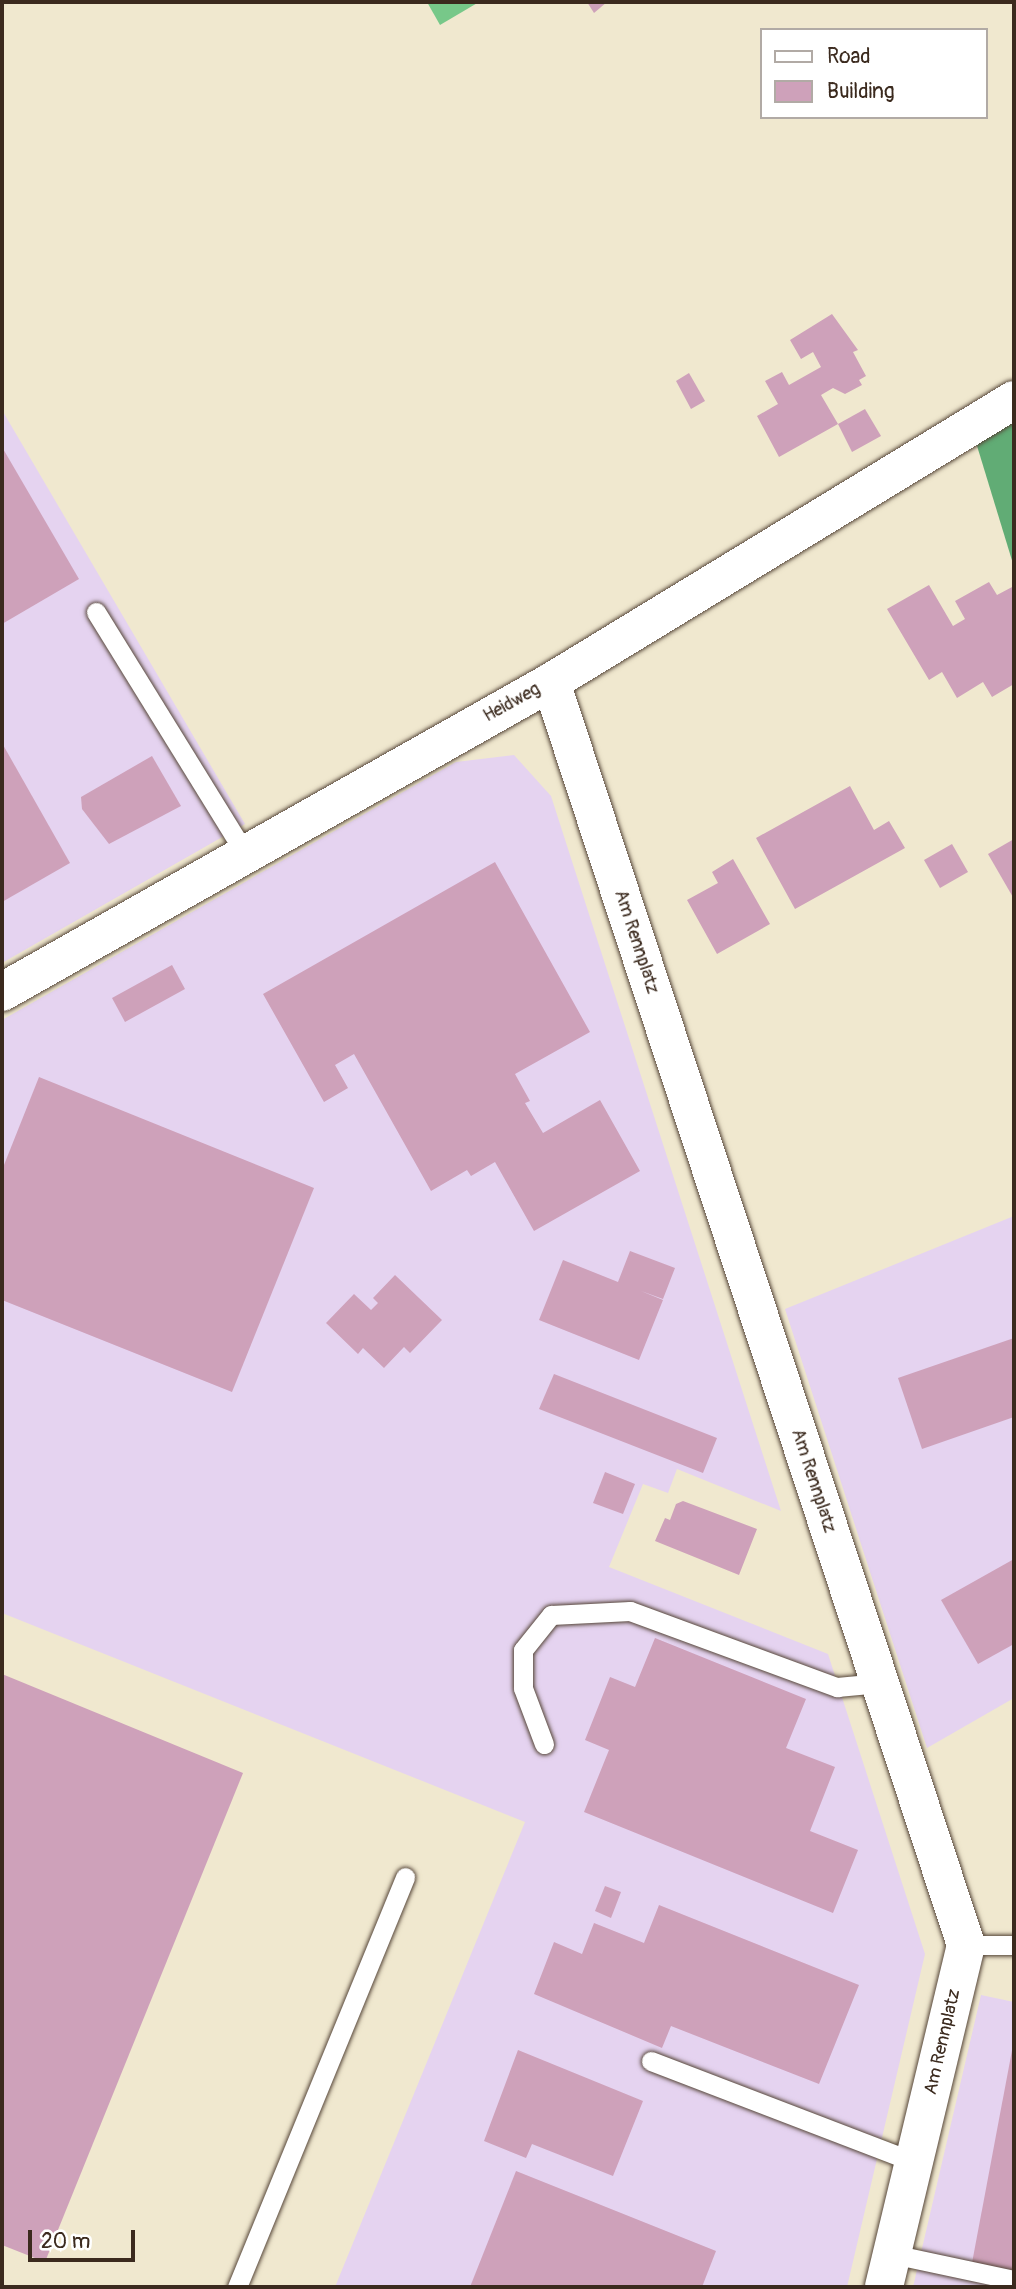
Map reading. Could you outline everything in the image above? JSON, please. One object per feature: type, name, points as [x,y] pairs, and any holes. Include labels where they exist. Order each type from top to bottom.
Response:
[{"type":"street","name":"Heidweg","points":[[2,992],[244,852],[551,682],[1014,400]]},
{"type":"street","name":"Am Rennplatz","points":[[551,682],[966,1945],[888,2271]]},
{"type":"lane","points":[[96,612],[244,852]]},
{"type":"lane","points":[[544,1744],[523,1688],[523,1650],[551,1615],[630,1611],[837,1687],[880,1683]]},
{"type":"lane","points":[[237,2287],[405,1877]]},
{"type":"lane","points":[[966,1945],[1014,1945]]},
{"type":"lane","points":[[651,2061],[914,2162]]},
{"type":"lane","points":[[888,2271],[1014,2280]]},
{"type":"shaded area","points":[[2,410],[245,824],[2,963]]},
{"type":"shaded area","points":[[514,755],[551,796],[781,1511],[677,1469],[668,1493],[643,1484],[609,1567],[828,1654],[925,1954],[847,2287],[335,2287],[525,1822],[2,1613],[2,1020],[456,762]]},
{"type":"shaded area","points":[[1014,1216],[1014,1698],[927,1748],[785,1309]]},
{"type":"shaded area","points":[[981,1995],[1014,2002],[1014,2287],[913,2287]]},
{"type":"green space","points":[[427,2],[479,2],[440,25]]},
{"type":"green space","points":[[1014,413],[1014,567],[974,436]]},
{"type":"building","points":[[587,2],[607,2],[594,13]]},
{"type":"building","points":[[832,314],[858,350],[853,352],[866,376],[859,380],[862,385],[845,394],[833,388],[821,395],[838,424],[779,457],[757,416],[778,404],[765,381],[782,372],[789,385],[821,367],[813,352],[801,359],[790,340]]},
{"type":"building","points":[[689,373],[705,401],[691,409],[676,381]]},
{"type":"building","points":[[865,409],[881,436],[852,452],[838,424]]},
{"type":"building","points":[[2,447],[79,579],[2,624]]},
{"type":"building","points":[[989,582],[997,595],[1014,586],[1014,684],[992,697],[983,682],[957,698],[942,672],[929,680],[887,609],[929,585],[953,626],[965,619],[955,601]]},
{"type":"building","points":[[2,743],[70,863],[2,902]]},
{"type":"building","points":[[152,756],[181,806],[109,844],[82,809],[81,797]]},
{"type":"building","points":[[850,786],[874,830],[889,821],[905,848],[795,909],[756,838]]},
{"type":"building","points":[[1014,839],[1014,899],[988,854]]},
{"type":"building","points":[[952,844],[968,872],[940,888],[924,860]]},
{"type":"building","points":[[733,859],[770,924],[717,954],[687,900],[718,883],[712,872]]},
{"type":"building","points":[[495,862],[590,1032],[515,1074],[530,1101],[525,1103],[543,1133],[600,1100],[640,1171],[534,1231],[495,1162],[471,1176],[467,1170],[431,1191],[354,1054],[335,1065],[348,1088],[324,1102],[263,994]]},
{"type":"building","points":[[172,965],[185,989],[125,1022],[112,998]]},
{"type":"building","points":[[39,1077],[314,1188],[232,1392],[2,1300],[2,1170]]},
{"type":"building","points":[[630,1251],[675,1268],[663,1299],[641,1291],[663,1300],[639,1360],[539,1320],[563,1260],[618,1282]]},
{"type":"building","points":[[395,1275],[442,1320],[410,1353],[404,1347],[384,1368],[363,1348],[358,1354],[326,1323],[354,1294],[371,1310],[378,1303],[373,1298]]},
{"type":"building","points":[[1014,1338],[1014,1417],[922,1449],[898,1378]]},
{"type":"building","points":[[554,1374],[717,1438],[703,1473],[539,1409]]},
{"type":"building","points":[[605,1472],[635,1484],[623,1514],[593,1503]]},
{"type":"building","points":[[683,1501],[757,1529],[739,1575],[655,1541],[665,1518],[670,1520],[676,1504]]},
{"type":"building","points":[[1014,1559],[1014,1644],[978,1664],[941,1600]]},
{"type":"building","points":[[655,1638],[806,1699],[786,1748],[835,1767],[810,1831],[858,1850],[833,1913],[584,1812],[609,1750],[585,1740],[610,1677],[635,1687]]},
{"type":"building","points":[[2,1674],[243,1773],[45,2262],[2,2245]]},
{"type":"building","points":[[605,1886],[621,1892],[611,1918],[595,1911]]},
{"type":"building","points":[[659,1905],[859,1985],[819,2084],[671,2026],[662,2048],[534,1994],[554,1942],[582,1954],[594,1923],[644,1943]]},
{"type":"building","points":[[1014,2045],[1014,2271],[972,2263]]},
{"type":"building","points":[[518,2050],[643,2101],[613,2176],[532,2144],[526,2158],[484,2141]]},
{"type":"building","points":[[516,2171],[716,2251],[702,2287],[470,2287]]}]
